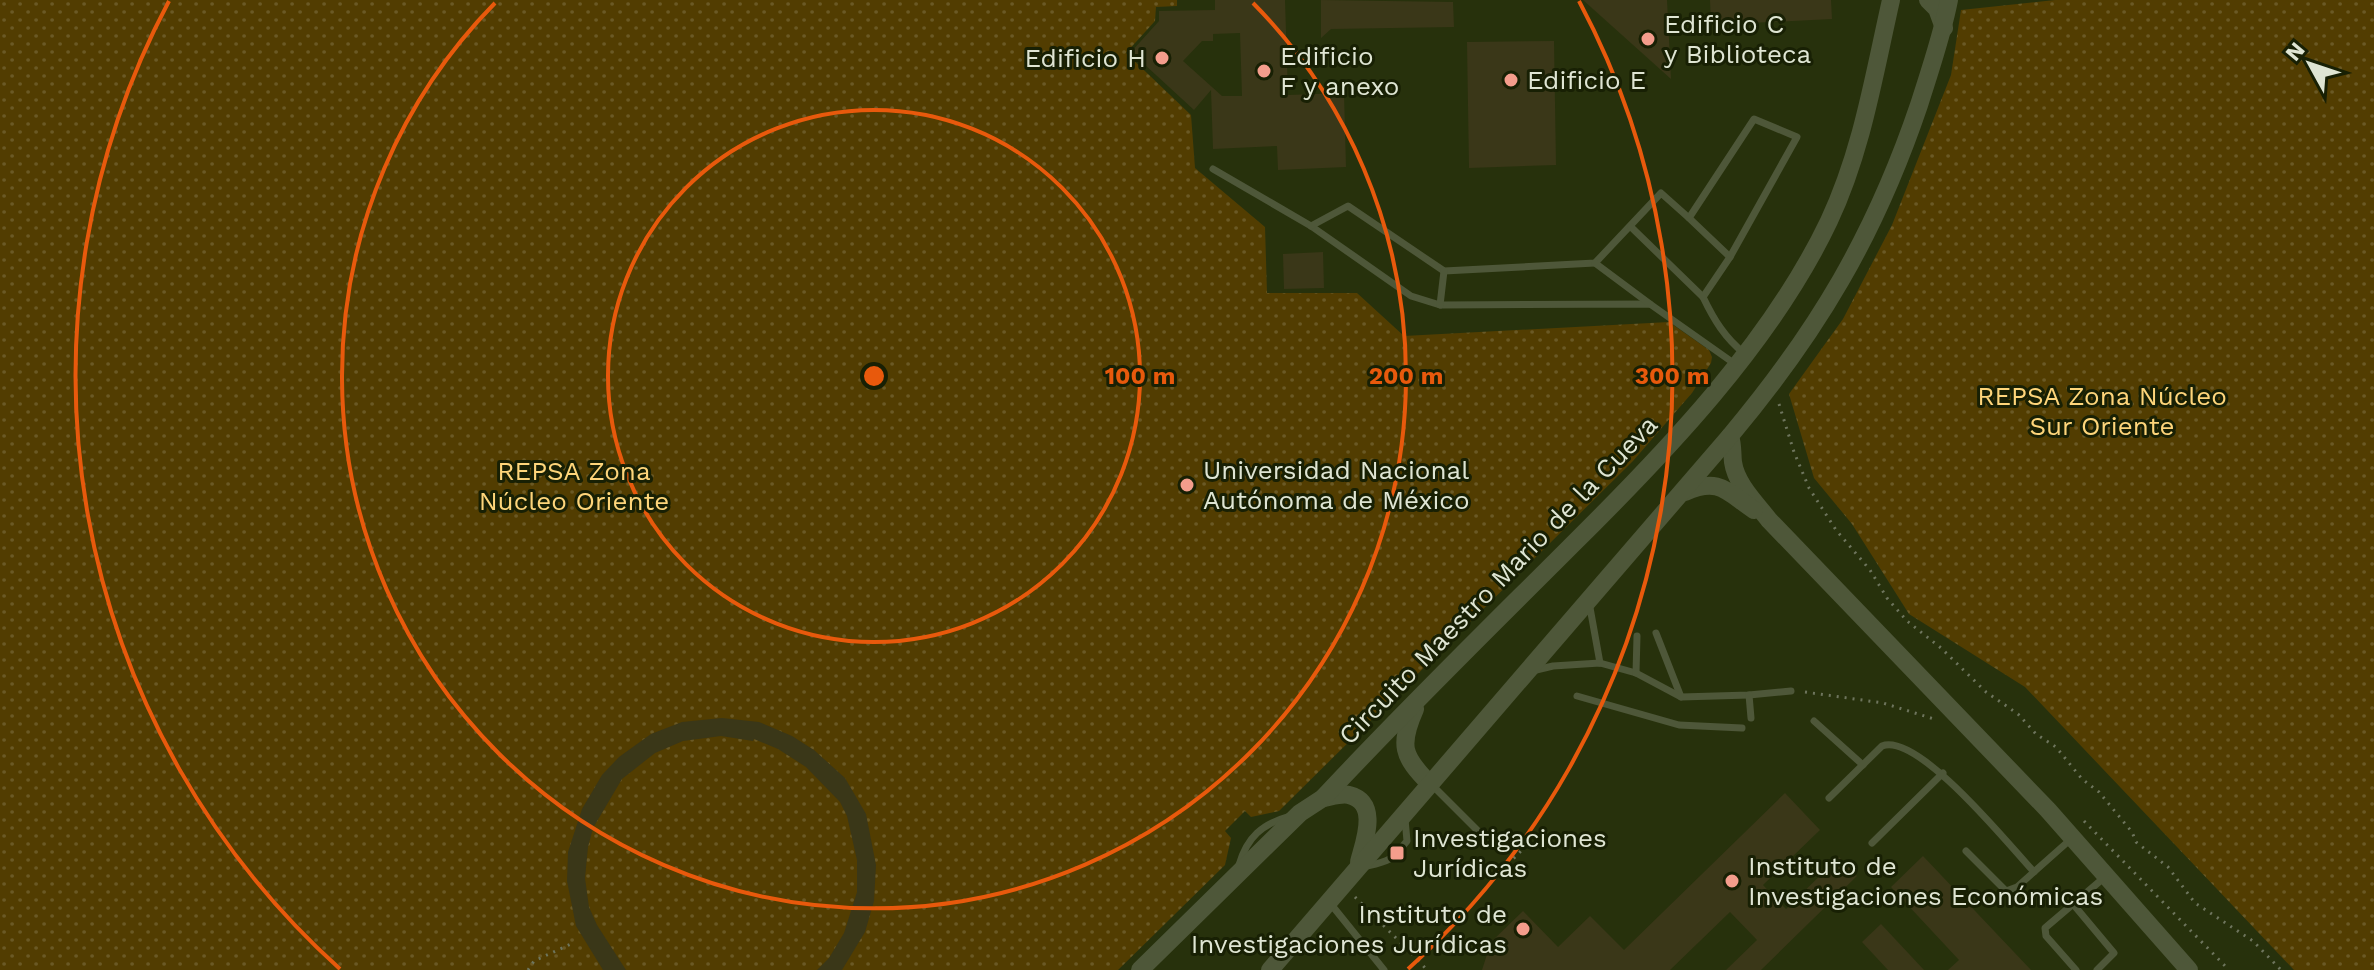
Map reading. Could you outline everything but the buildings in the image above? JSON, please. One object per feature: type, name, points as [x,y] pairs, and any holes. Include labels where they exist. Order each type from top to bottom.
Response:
[{"type":"street","points":[[1889,8],[1901,0]]},
{"type":"street","points":[[1928,0],[1937,9],[1944,28]]},
{"type":"street","points":[[1270,970],[1775,381],[1829,303],[1865,238],[1897,169],[1944,28],[1949,0]]},
{"type":"street","name":"Circuito Maestro Mario de la Cueva","points":[[1140,970],[1300,813],[1323,798],[1640,477],[1741,359],[1789,291],[1829,222],[1858,147],[1889,8]]},
{"type":"street","points":[[1730,436],[1734,447],[1733,465],[1744,489],[1769,520],[2073,837],[2189,970]]},
{"type":"street","points":[[1679,495],[1703,484],[1719,486],[1769,520]]},
{"type":"street","points":[[1419,699],[1404,740],[1406,755],[1430,784]]},
{"type":"street","points":[[1323,798],[1348,795],[1359,801],[1368,812],[1368,827],[1357,869]]},
{"type":"lane","points":[[1689,218],[1754,119],[1797,137],[1730,257],[1703,297]]},
{"type":"lane","points":[[1213,169],[1311,226],[1411,296],[1440,305],[1650,304]]},
{"type":"lane","points":[[1595,263],[1661,193],[1730,257]]},
{"type":"lane","points":[[1311,226],[1348,206],[1444,271],[1595,263],[1650,304],[1741,359]]},
{"type":"lane","points":[[1631,227],[1703,297],[1714,320],[1741,359]]},
{"type":"lane","points":[[1440,305],[1444,271]]},
{"type":"lane","points":[[1588,599],[1600,663]]},
{"type":"lane","points":[[1656,633],[1681,697]]},
{"type":"lane","points":[[1636,673],[1637,636]]},
{"type":"lane","points":[[1526,672],[1553,666],[1600,663],[1636,673],[1681,697],[1791,691]]},
{"type":"lane","points":[[1749,695],[1751,718]]},
{"type":"lane","points":[[1577,696],[1679,725],[1742,728]]},
{"type":"lane","points":[[1814,721],[1863,765]]},
{"type":"lane","points":[[1829,798],[1882,746],[1890,743],[1899,745],[1943,773],[2034,872]]},
{"type":"lane","points":[[1872,843],[1943,773]]},
{"type":"lane","points":[[1430,784],[1482,835]]},
{"type":"lane","points":[[1966,851],[2006,891],[2017,887],[2073,837]]},
{"type":"lane","points":[[2076,970],[2045,928],[2106,876]]},
{"type":"lane","points":[[1329,902],[1384,970]]},
{"type":"lane","points":[[2073,904],[2114,953],[2097,970]]},
{"type":"path","points":[[1775,381],[1794,452],[1809,488],[1887,598],[1907,621],[1941,648],[1986,692],[2018,714],[2036,734],[2056,747],[2082,779],[2099,792],[2132,832],[2136,842],[2168,867],[2195,903],[2253,941],[2281,970]]},
{"type":"path","points":[[1791,691],[1883,703],[1942,722]]},
{"type":"path","points":[[1508,864],[1527,845]]},
{"type":"path","points":[[1343,885],[1427,970]]},
{"type":"path","points":[[1418,960],[1444,931]]},
{"type":"path","points":[[528,970],[534,961],[573,943]]},
{"type":"shaded area","name":"Universidad Nacional Autónoma de México","points":[[0,0],[2374,0],[2374,970],[0,970]]},
{"type":"green space","name":"REPSA Zona Núcleo Oriente","points":[[0,0],[1177,0],[1177,6],[1156,7],[1155,21],[1126,53],[1191,115],[1195,168],[1265,227],[1267,293],[1357,293],[1404,336],[1669,322],[1709,350],[1711,363],[1692,393],[1633,461],[1279,811],[1251,817],[1245,811],[1225,831],[1231,838],[1225,865],[1118,970],[0,970]]},
{"type":"green space","name":"REPSA Zona Núcleo Sur Oriente","points":[[2055,0],[2374,0],[2374,970],[2294,970],[2025,687],[1909,614],[1852,524],[1814,478],[1789,394],[1843,319],[1892,225],[1951,75],[1961,10]]},
{"type":"place","name":"Edificio C y Biblioteca","points":[[1648,39]]},
{"type":"place","name":"Edificio H","points":[[1162,58]]},
{"type":"place","name":"Edificio F y anexo","points":[[1264,71]]},
{"type":"place","name":"Edificio E","points":[[1511,80]]},
{"type":"place","name":"Universidad Nacional Autónoma de México","points":[[1187,485]]},
{"type":"place","name":"Investigaciones Jurídicas","points":[[1397,853]]},
{"type":"place","name":"Instituto de Investigaciones Económicas","points":[[1732,881]]},
{"type":"place","name":"Instituto de Investigaciones Jurídicas","points":[[1523,929]]}]
